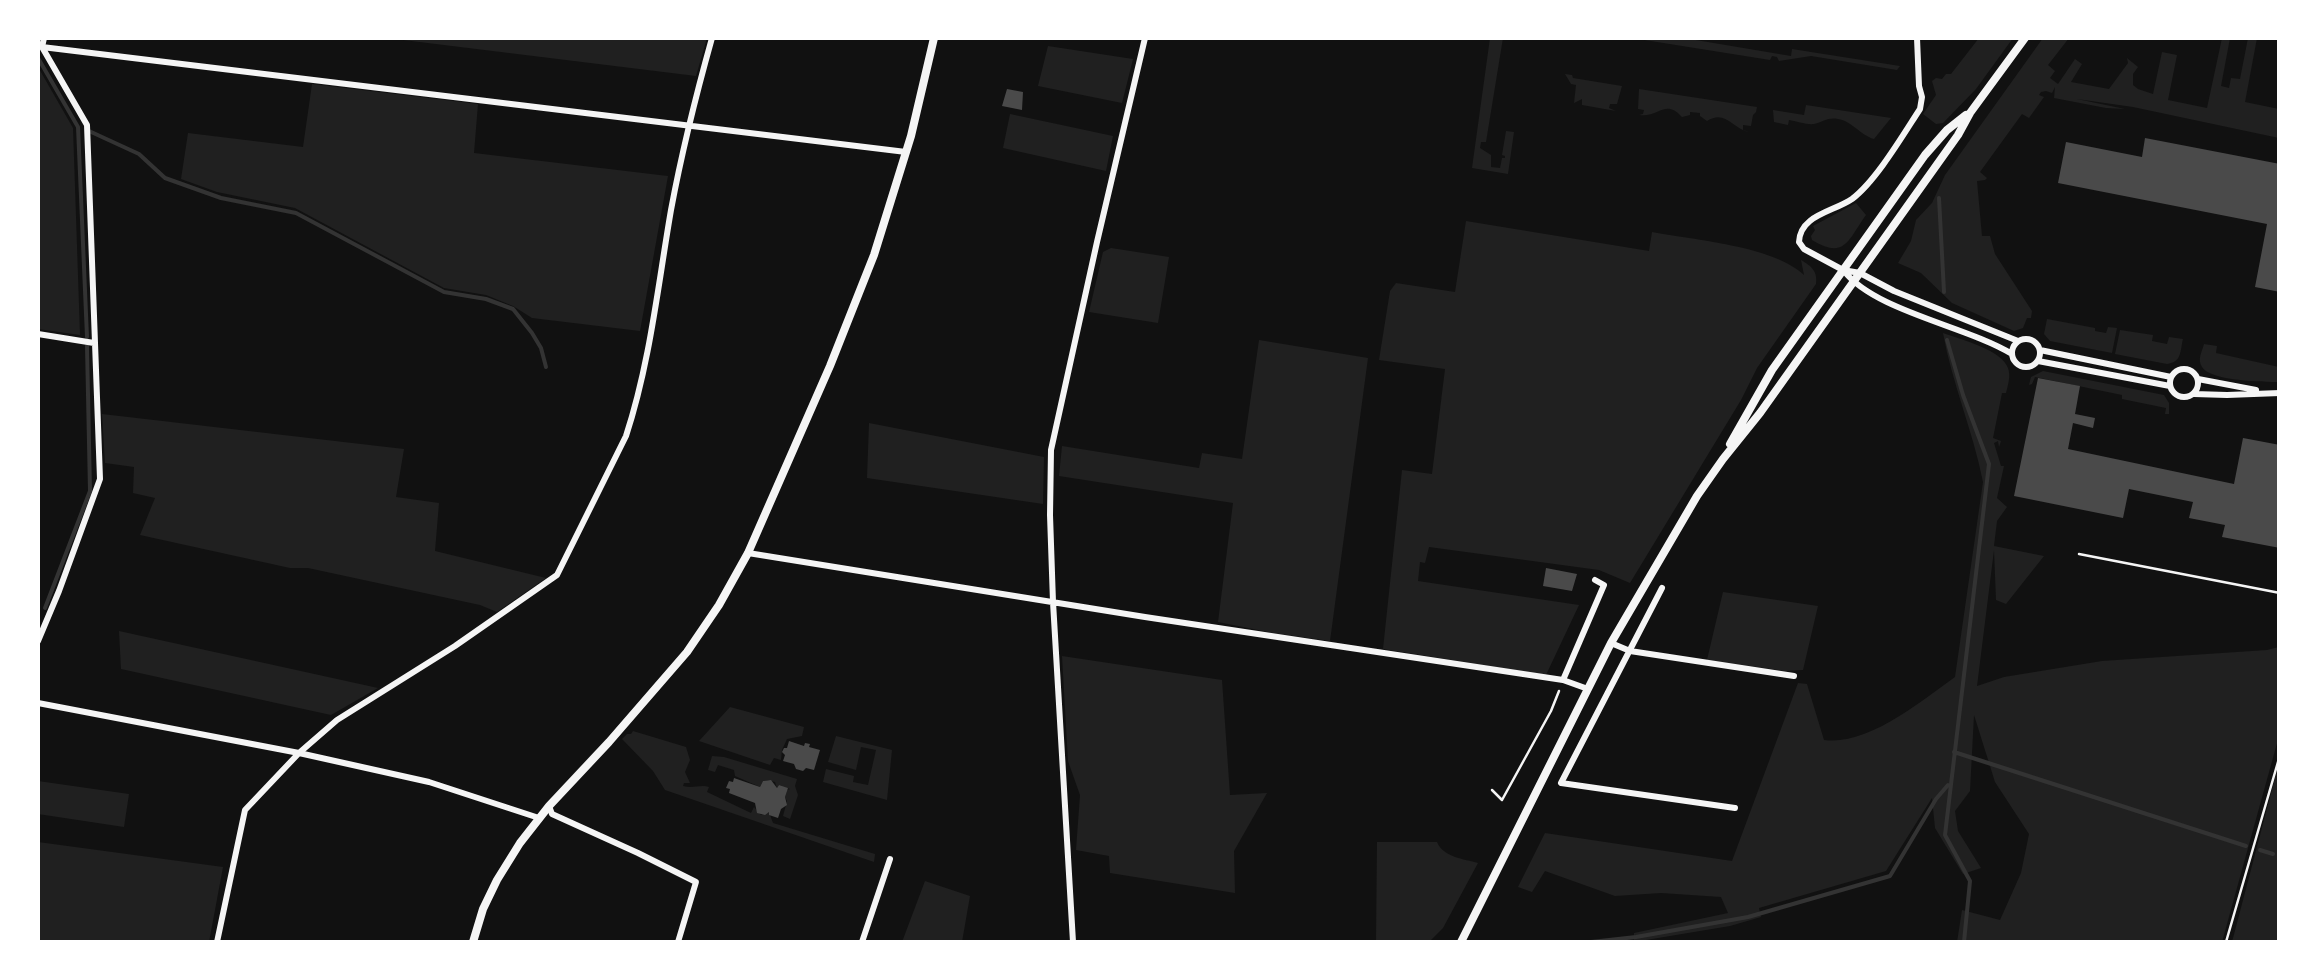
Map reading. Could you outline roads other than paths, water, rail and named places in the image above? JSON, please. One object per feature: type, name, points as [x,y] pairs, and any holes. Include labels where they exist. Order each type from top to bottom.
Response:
[{"type":"main road","points":[[473,942],[497,880],[538,818],[677,665],[748,553],[859,294],[906,152],[934,38]]},
{"type":"main road","points":[[1461,942],[1611,643],[1687,512],[2025,38]]},
{"type":"main road","points":[[1723,459],[1772,370],[1924,155],[1970,112]]},
{"type":"street","points":[[38,641],[100,479],[87,125],[42,47],[44,38]]},
{"type":"street","points":[[218,942],[244,810],[337,720],[455,646],[557,574],[630,424],[688,124],[712,38]]},
{"type":"street","points":[[1073,942],[1053,602],[1052,442],[1145,38]]},
{"type":"street","points":[[1843,270],[1853,283],[1876,296],[2012,354],[2022,366],[2031,366],[2038,360],[2040,350],[2031,340],[2018,341],[1894,291],[1860,273],[1843,270],[1799,242],[1799,234],[1810,221],[1848,202],[1864,188],[1920,109],[1917,38]]},
{"type":"street","points":[[42,47],[906,152]]},
{"type":"street","points":[[38,334],[94,343]]},
{"type":"street","points":[[2012,354],[2018,341]]},
{"type":"street","points":[[2040,350],[2171,381]]},
{"type":"street","points":[[2038,360],[2171,381]]},
{"type":"street","points":[[2194,394],[2198,380],[2192,372],[2183,369],[2174,373],[2174,394],[2182,398],[2194,394],[2267,392]]},
{"type":"street","points":[[2198,380],[2280,393]]},
{"type":"street","points":[[748,553],[1562,680],[1588,689]]},
{"type":"street","points":[[1562,680],[1604,585],[1596,580]]},
{"type":"street","points":[[1662,588],[1562,783],[1735,808]]},
{"type":"street","points":[[1611,643],[1630,650],[1794,676]]},
{"type":"street","points":[[38,703],[430,782],[538,818]]},
{"type":"street","points":[[549,806],[552,814],[696,882],[678,942]]},
{"type":"street","points":[[862,942],[890,859]]},
{"type":"lane","points":[[2078,554],[2280,593]]},
{"type":"lane","points":[[2226,942],[2280,754]]},
{"type":"waterway","points":[[38,58],[78,127],[87,337]]},
{"type":"waterway","points":[[89,131],[139,154],[165,178],[221,198],[296,213],[444,292],[486,299],[513,309],[541,348],[546,367]]},
{"type":"waterway","points":[[1939,198],[1944,292]]},
{"type":"waterway","points":[[1947,340],[1989,464],[1945,835],[1970,881],[1964,942]]},
{"type":"waterway","points":[[45,608],[90,491],[87,346]]},
{"type":"waterway","points":[[1954,752],[2246,846]]},
{"type":"waterway","points":[[1591,942],[1748,917],[1890,876],[1948,785]]},
{"type":"waterway","points":[[2260,850],[2273,854]]}]
